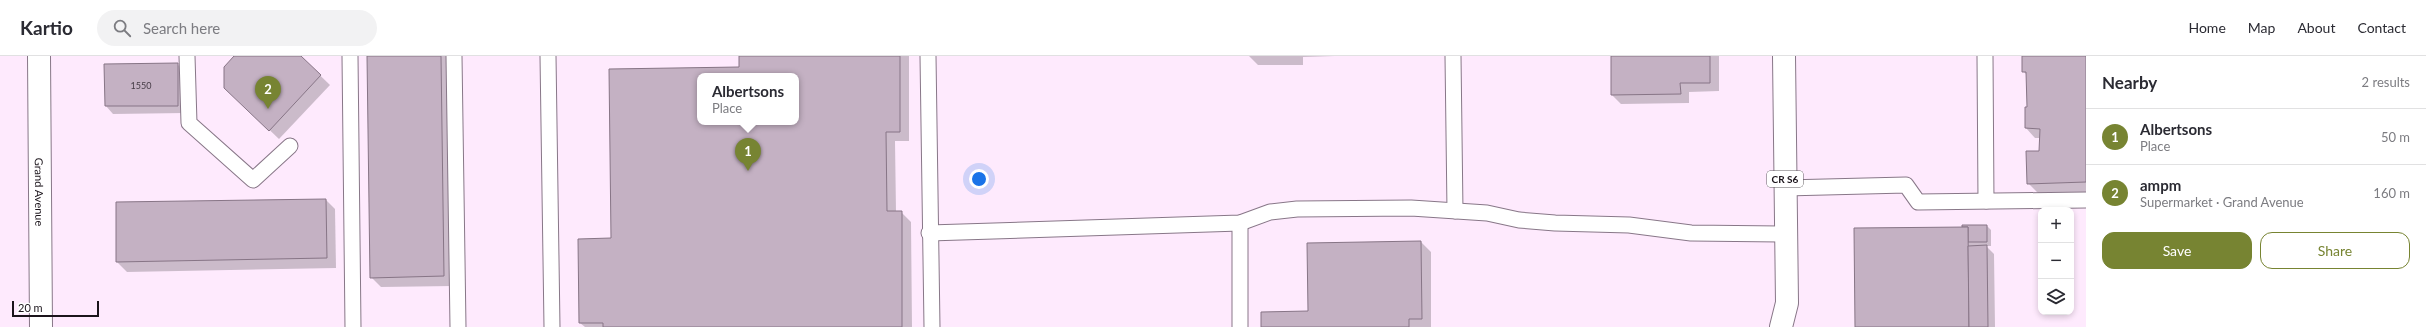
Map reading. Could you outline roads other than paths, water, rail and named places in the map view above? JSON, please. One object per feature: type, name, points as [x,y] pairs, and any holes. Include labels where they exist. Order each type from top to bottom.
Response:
[{"type":"main road","name":"Grand Avenue","points":[[39,56],[41,327]]},
{"type":"main road","name":"CR S6","points":[[1781,327],[1787,303],[1784,56]]},
{"type":"main road","name":"CR S6","points":[[1787,303],[1794,327]]},
{"type":"lane","points":[[187,56],[189,123],[253,180],[290,146]]},
{"type":"lane","points":[[350,56],[353,327]]},
{"type":"lane","points":[[454,56],[458,327]]},
{"type":"lane","points":[[548,56],[552,327]]},
{"type":"lane","points":[[928,56],[929,233],[932,327]]},
{"type":"lane","points":[[1453,56],[1455,211]]},
{"type":"lane","points":[[1985,56],[1986,201]]},
{"type":"lane","points":[[1785,188],[1906,185],[1918,202],[2086,200]]},
{"type":"lane","points":[[929,233],[1240,223],[1270,212],[1297,209],[1411,208],[1487,213],[1520,220],[1555,223],[1630,225],[1691,233],[1786,234]]},
{"type":"lane","points":[[1240,223],[1240,327]]},
{"type":"place","name":"ampm","points":[[268,109]]},
{"type":"place","name":"Albertsons","points":[[748,171]]}]
